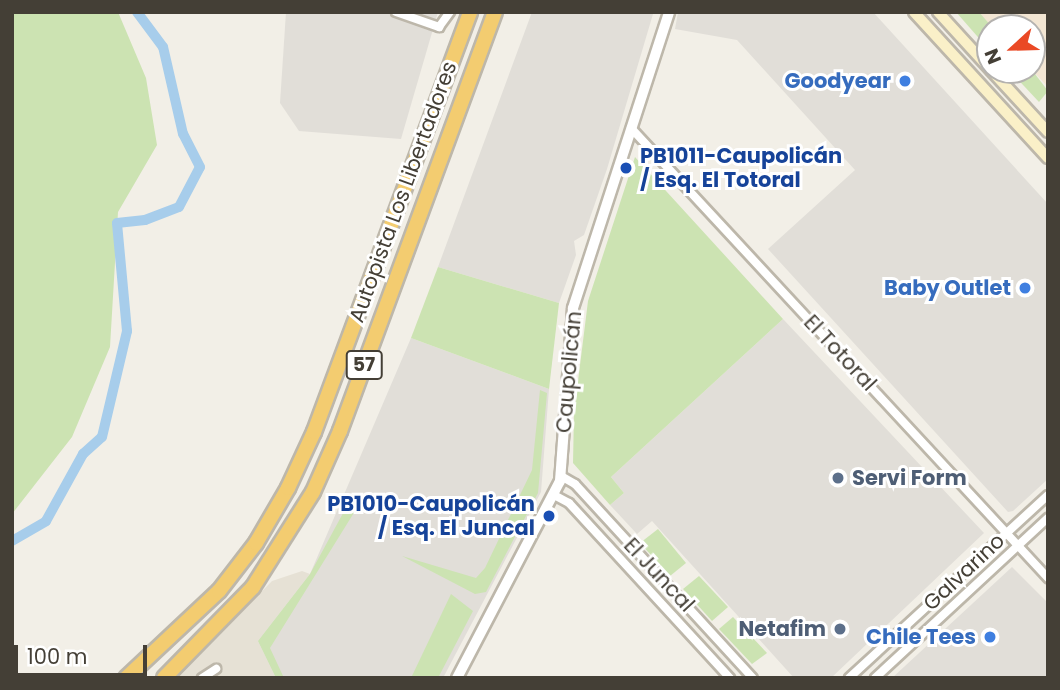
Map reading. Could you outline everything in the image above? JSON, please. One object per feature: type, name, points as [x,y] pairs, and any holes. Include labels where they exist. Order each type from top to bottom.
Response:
[{"type":"highway","name":"Autopista Los Libertadores","points":[[126,678],[219,592],[256,542],[288,488],[314,432],[470,12]]},
{"type":"highway","name":"Autopista Los Libertadores","points":[[164,678],[253,587],[313,492],[340,431],[495,12]]},
{"type":"main road","points":[[914,12],[1048,158]]},
{"type":"main road","points":[[938,12],[976,55]]},
{"type":"main road","points":[[944,46],[946,37],[957,34]]},
{"type":"main road","points":[[1003,84],[1048,132]]},
{"type":"street","points":[[396,12],[442,26],[450,12]]},
{"type":"street","name":"Caupolicán","points":[[457,678],[554,495],[561,476],[573,308],[669,12]]},
{"type":"street","name":"El Totoral","points":[[631,128],[1048,578]]},
{"type":"street","name":"El Juncal","points":[[561,476],[575,484],[753,678]]},
{"type":"street","name":"El Juncal","points":[[554,495],[569,503],[730,678]]},
{"type":"street","name":"Galvarino","points":[[849,678],[1048,495]]},
{"type":"street","name":"Galvarino","points":[[875,678],[1048,518]]},
{"type":"street","points":[[202,678],[216,669]]},
{"type":"shaded area","points":[[286,12],[438,12],[401,139],[299,131],[280,103]]},
{"type":"shaded area","points":[[532,12],[653,14],[607,169],[584,235],[574,241],[576,255],[559,303],[438,267]]},
{"type":"shaded area","points":[[678,12],[873,12],[1048,204],[1048,479],[1013,511],[1008,512],[768,249],[855,170],[737,40],[675,29]]},
{"type":"shaded area","points":[[979,12],[1048,12],[1048,87],[1045,84],[1046,14]]},
{"type":"shaded area","points":[[783,319],[984,533],[831,678],[794,678],[652,521],[637,534],[610,505],[624,493],[611,477]]},
{"type":"shaded area","points":[[411,338],[549,389],[541,492],[443,678],[276,678],[258,641],[310,574]]},
{"type":"shaded area","points":[[1012,567],[1048,603],[1048,678],[892,678]]},
{"type":"shaded area","points":[[302,571],[310,574],[258,641],[276,678],[178,678],[272,581]]},
{"type":"green space","points":[[12,12],[118,12],[146,78],[157,145],[118,212],[110,347],[72,437],[12,514]]},
{"type":"green space","points":[[956,12],[981,14],[976,14],[976,35]]},
{"type":"green space","points":[[1022,84],[1043,84],[1048,91],[1039,102]]},
{"type":"green space","points":[[635,157],[783,319],[611,477],[624,493],[610,505],[573,463],[574,413],[588,301]]},
{"type":"green space","points":[[438,267],[559,303],[549,389],[411,338]]},
{"type":"green space","points":[[540,390],[547,393],[538,493],[486,592],[475,594],[402,556],[476,578],[485,568],[532,470]]},
{"type":"green space","points":[[360,503],[270,648],[284,678],[276,678],[258,641],[310,574],[348,504]]},
{"type":"green space","points":[[658,529],[686,563],[670,576],[640,543]]},
{"type":"green space","points":[[699,576],[728,607],[712,621],[683,589]]},
{"type":"green space","points":[[451,594],[473,611],[438,678],[411,678]]},
{"type":"green space","points":[[733,617],[767,653],[752,664],[719,629]]},
{"type":"waterway","points":[[12,541],[46,521],[83,454],[102,437],[127,331],[117,223],[145,220],[179,207],[200,167],[183,134],[163,47],[137,12]]},
{"type":"place","name":"Goodyear","points":[[905,81]]},
{"type":"place","name":"PB1011-Caupolicán / Esq. El Totoral","points":[[626,168]]},
{"type":"place","name":"Baby Outlet","points":[[1025,288]]},
{"type":"place","name":"Servi Form","points":[[838,478]]},
{"type":"place","name":"PB1010-Caupolicán / Esq. El Juncal","points":[[549,516]]},
{"type":"place","name":"Netafim","points":[[840,629]]},
{"type":"place","name":"Chile Tees","points":[[990,637]]}]
